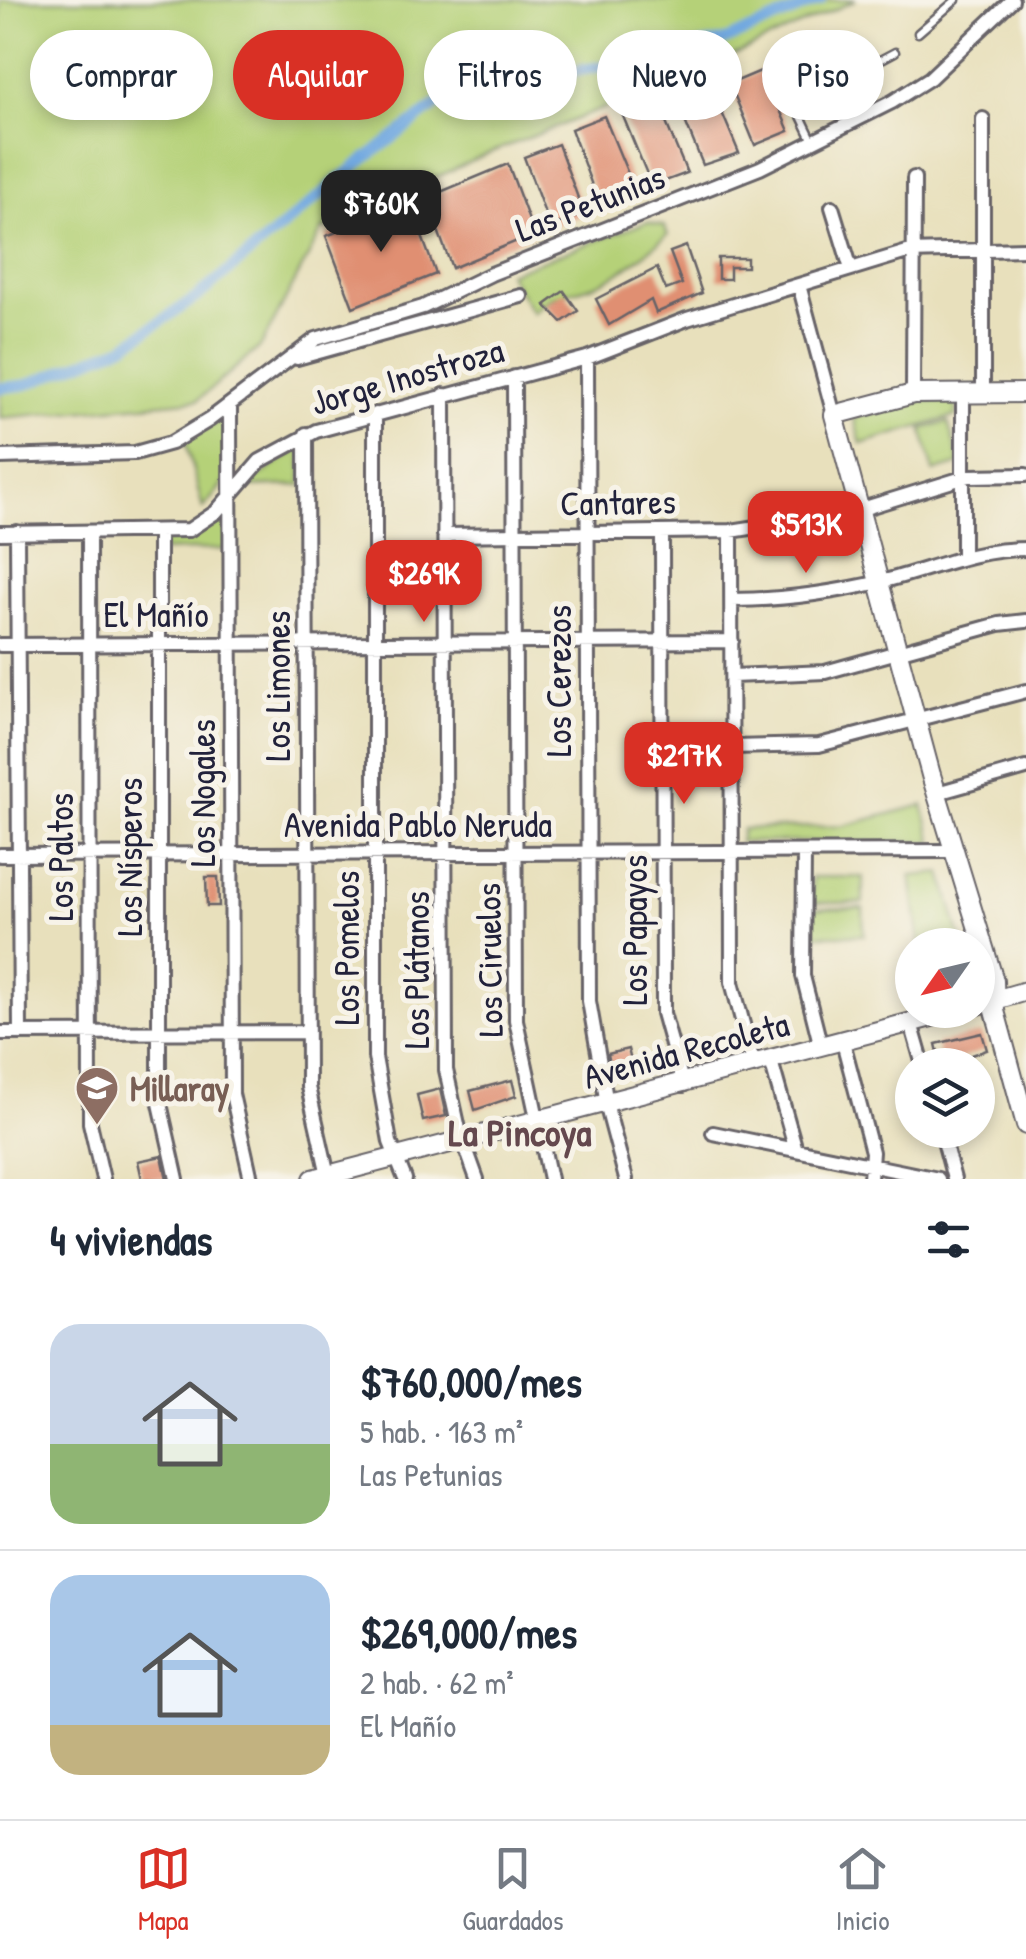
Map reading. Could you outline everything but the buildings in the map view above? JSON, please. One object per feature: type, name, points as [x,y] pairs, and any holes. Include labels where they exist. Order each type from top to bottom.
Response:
[{"type":"street","name":"Las Petunias","points":[[0,457],[145,452],[170,442],[230,404],[316,338],[423,307],[491,274],[760,168],[814,142],[930,78],[1012,0]]},
{"type":"street","points":[[982,119],[984,394]]},
{"type":"street","points":[[913,394],[914,178]]},
{"type":"street","points":[[832,207],[851,269]]},
{"type":"street","name":"Jorge Inostroza","points":[[0,533],[183,532],[201,524],[260,462],[306,434],[588,358],[687,319],[916,250],[1026,248]]},
{"type":"street","points":[[799,285],[937,794],[956,851],[1025,1118]]},
{"type":"street","points":[[292,359],[522,296]]},
{"type":"street","name":"Los Cerezos","points":[[588,358],[590,1013],[626,1179]]},
{"type":"street","name":"Los Ciruelos","points":[[514,377],[516,1020],[550,1179]]},
{"type":"street","points":[[834,415],[913,394],[1026,394]]},
{"type":"street","points":[[963,394],[964,556]]},
{"type":"street","name":"Los Plátanos","points":[[444,396],[446,1070],[477,1179]]},
{"type":"street","name":"Los Nogales","points":[[230,404],[234,1112],[252,1179]]},
{"type":"street","name":"Los Pomelos","points":[[375,414],[376,1073],[405,1179]]},
{"type":"street","name":"Los Limones","points":[[306,434],[309,1100],[320,1177]]},
{"type":"street","name":"Cantares","points":[[444,535],[732,531],[860,510],[963,479],[1026,475]]},
{"type":"street","points":[[732,531],[732,982],[796,1150]]},
{"type":"street","points":[[17,532],[20,1033]]},
{"type":"street","name":"Los Papayos","points":[[662,532],[663,1013],[683,1085]]},
{"type":"street","name":"Los Nísperos","points":[[158,533],[159,1107],[177,1179]]},
{"type":"street","name":"Los Paltos","points":[[89,534],[90,1123],[103,1179]]},
{"type":"street","points":[[732,600],[798,599],[880,582],[964,556],[1026,548]]},
{"type":"street","points":[[732,676],[812,674],[999,624],[1026,621]]},
{"type":"street","name":"El Mañío","points":[[0,644],[732,640]]},
{"type":"street","points":[[732,747],[818,745],[1026,691]]},
{"type":"street","points":[[937,794],[1026,768]]},
{"type":"street","name":"Avenida Pablo Neruda","points":[[0,855],[956,851]]},
{"type":"street","points":[[804,852],[804,976],[822,1048]]},
{"type":"street","points":[[996,1000],[1026,991]]},
{"type":"street","name":"Avenida Recoleta","points":[[320,1177],[895,1027]]},
{"type":"street","points":[[0,1034],[308,1032]]},
{"type":"street","points":[[842,1042],[872,1172]]},
{"type":"street","points":[[712,1132],[872,1172],[938,1179]]},
{"type":"street","points":[[946,1148],[954,1179]]},
{"type":"lane","points":[[918,33],[956,0]]},
{"type":"lane","points":[[814,142],[800,112],[803,101],[895,52]]},
{"type":"green space","points":[[0,0],[856,0],[790,30],[762,30],[762,43],[742,52],[742,30],[597,30],[597,111],[577,119],[577,30],[424,30],[424,120],[574,120],[487,154],[322,230],[261,346],[198,400],[0,418]]},
{"type":"green space","points":[[647,222],[664,226],[668,235],[610,278],[553,297],[533,313],[508,273]]},
{"type":"green space","points":[[914,400],[956,403],[956,416],[861,444],[854,418]]},
{"type":"green space","points":[[219,420],[226,425],[226,480],[203,509],[185,439]]},
{"type":"green space","points":[[948,422],[960,464],[934,472],[922,429]]},
{"type":"green space","points":[[302,446],[301,485],[244,487]]},
{"type":"green space","points":[[226,517],[228,549],[163,551],[163,538],[192,535]]},
{"type":"green space","points":[[923,805],[933,842],[740,842],[742,829],[843,826]]},
{"type":"green space","points":[[942,873],[958,928],[918,928],[911,876]]},
{"type":"green space","points":[[812,877],[863,877],[863,903],[812,903]]},
{"type":"green space","points":[[863,908],[864,935],[812,935],[812,909]]},
{"type":"waterway","points":[[0,388],[25,385],[124,346],[197,297],[357,165],[446,98],[724,41],[821,0]]},
{"type":"place","name":"Millaray","points":[[97,1126]]},
{"type":"district","name":"La Pincoya","points":[[520,1132]]}]
